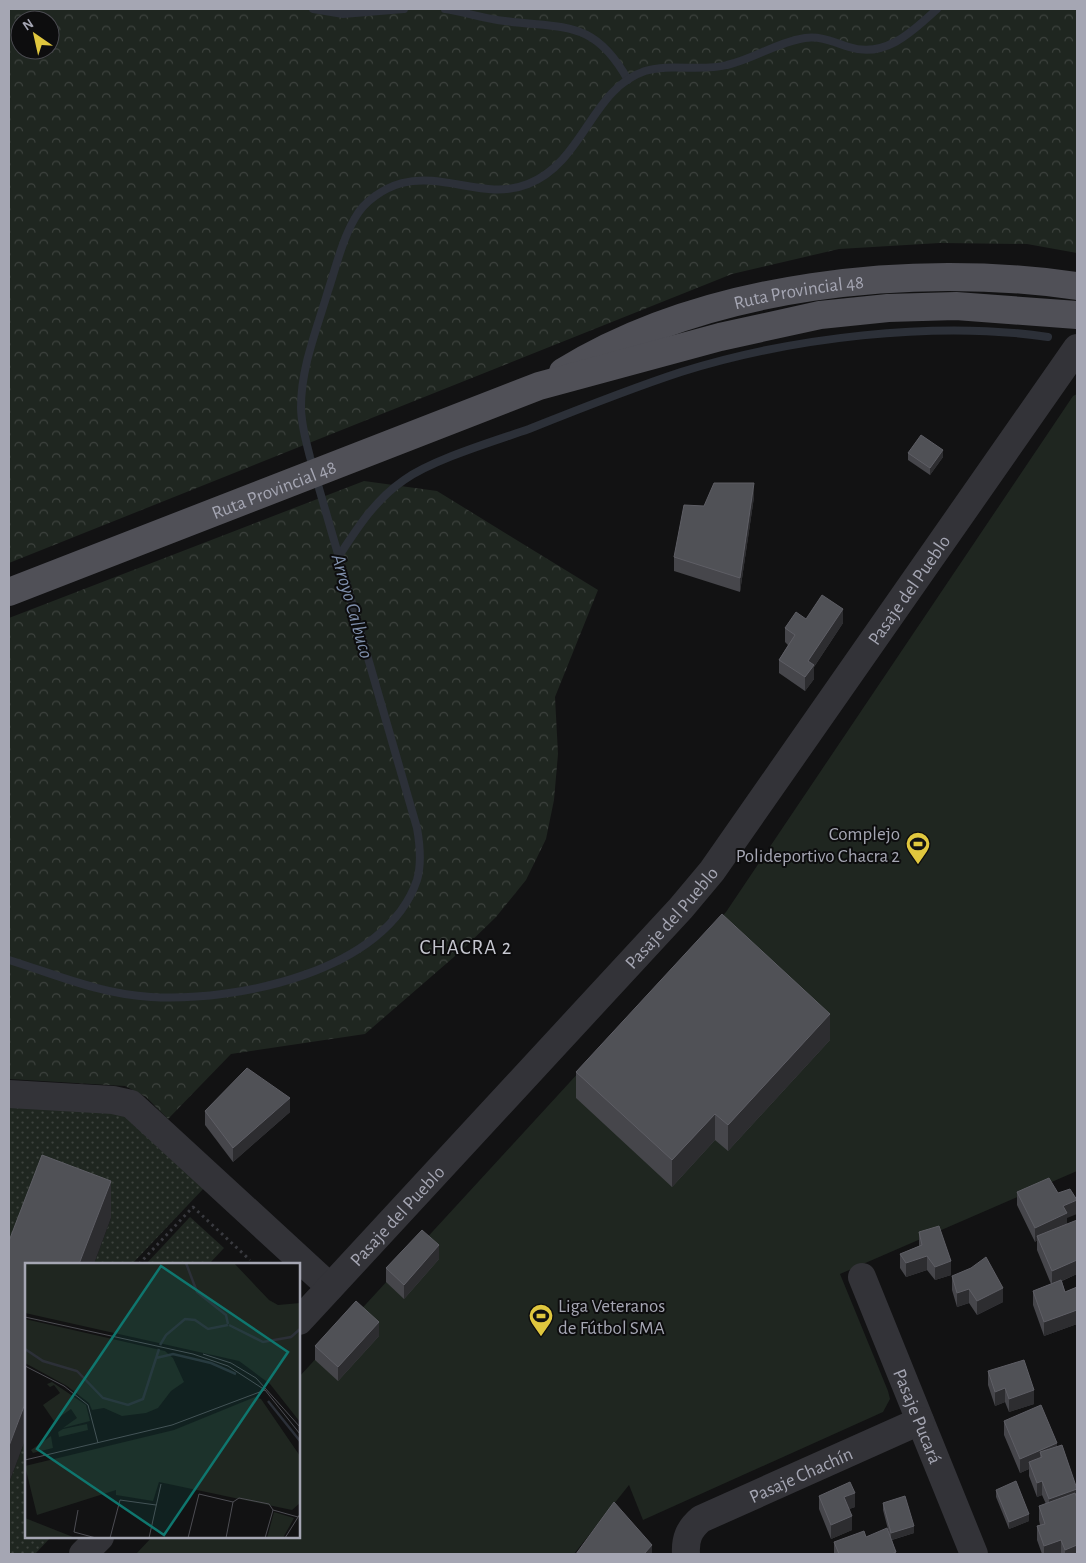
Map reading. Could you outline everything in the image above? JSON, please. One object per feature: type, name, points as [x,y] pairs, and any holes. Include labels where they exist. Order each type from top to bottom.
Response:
[{"type":"main road","name":"Ruta Provincial 48","points":[[539,386],[593,354],[636,334],[695,314],[795,291],[861,282],[930,277],[1000,278],[1077,286]]},
{"type":"main road","name":"Ruta Provincial 48","points":[[9,592],[539,386],[728,334],[853,310],[956,306],[1077,314]]},
{"type":"street","name":"Pasaje del Pueblo","points":[[300,1320],[681,908],[716,864],[1077,348]]},
{"type":"street","points":[[9,1094],[113,1100],[131,1104],[330,1287]]},
{"type":"street","name":"Pasaje Pucará","points":[[862,1277],[974,1554]]},
{"type":"street","name":"Pasaje Chachín","points":[[686,1545],[692,1526],[710,1514],[920,1421]]},
{"type":"street","points":[[83,1554],[99,1538]]},
{"type":"path","points":[[140,1263],[193,1207],[250,1260]]},
{"type":"green space","points":[[9,9],[1077,9],[1077,253],[1027,244],[940,243],[839,249],[732,274],[9,563]]},
{"type":"green space","points":[[1077,394],[1077,1171],[840,1274],[888,1391],[890,1399],[883,1412],[643,1520],[629,1485],[574,1554],[136,1554],[151,1538],[300,1538],[300,1376],[726,912],[1073,396]]},
{"type":"green space","points":[[364,481],[437,491],[598,590],[555,697],[558,754],[554,800],[546,839],[526,880],[496,917],[462,950],[365,1034],[231,1054],[168,1119],[146,1097],[125,1086],[9,1079],[9,618]]},
{"type":"green space","points":[[9,1106],[109,1111],[126,1117],[204,1188],[133,1263],[94,1263],[111,1218],[42,1192],[9,1278]]},
{"type":"green space","points":[[190,1217],[224,1248],[210,1263],[147,1263]]},
{"type":"green space","points":[[25,1441],[25,1538],[50,1538],[35,1554],[9,1554],[9,1483]]},
{"type":"building","points":[[921,435],[943,450],[930,468],[908,453]]},
{"type":"building","points":[[714,483],[754,483],[740,578],[674,557],[684,505],[704,506]]},
{"type":"building","points":[[822,595],[843,609],[808,661],[814,665],[805,677],[779,660],[795,635],[785,628],[796,612],[806,619]]},
{"type":"building","points":[[722,914],[830,1014],[728,1125],[715,1114],[672,1160],[576,1072]]},
{"type":"building","points":[[247,1068],[290,1098],[233,1148],[205,1111]]},
{"type":"building","points":[[42,1155],[111,1181],[79,1263],[25,1263],[25,1404],[9,1446],[9,1241]]},
{"type":"building","points":[[1049,1178],[1058,1193],[1070,1189],[1077,1200],[1063,1206],[1067,1213],[1035,1228],[1017,1192]]},
{"type":"building","points":[[1077,1220],[1077,1260],[1052,1271],[1037,1236]]},
{"type":"building","points":[[939,1226],[951,1261],[935,1267],[927,1256],[906,1263],[900,1254],[922,1245],[919,1232]]},
{"type":"building","points":[[422,1230],[439,1245],[404,1285],[386,1268]]},
{"type":"building","points":[[986,1257],[1003,1288],[977,1301],[969,1289],[957,1293],[952,1276],[971,1268]]},
{"type":"building","points":[[1061,1280],[1065,1292],[1077,1287],[1077,1310],[1044,1322],[1033,1291]]},
{"type":"building","points":[[356,1301],[379,1322],[338,1367],[315,1346]]},
{"type":"building","points":[[1024,1360],[1034,1390],[1009,1399],[1005,1388],[995,1392],[988,1371]]},
{"type":"building","points":[[1041,1405],[1057,1443],[1020,1459],[1004,1421]]},
{"type":"building","points":[[1062,1445],[1077,1489],[1049,1499],[1042,1481],[1037,1483],[1029,1462],[1042,1457],[1040,1452]]},
{"type":"building","points":[[1016,1481],[1029,1514],[1009,1522],[996,1490]]},
{"type":"building","points":[[850,1482],[855,1493],[844,1497],[852,1516],[831,1525],[819,1496]]},
{"type":"building","points":[[1075,1493],[1077,1498],[1077,1545],[1065,1550],[1061,1540],[1044,1546],[1037,1526],[1045,1524],[1039,1506]]},
{"type":"building","points":[[905,1496],[914,1526],[891,1533],[883,1503]]},
{"type":"building","points":[[614,1502],[652,1545],[644,1554],[576,1554]]},
{"type":"building","points":[[887,1528],[896,1552],[892,1554],[839,1554],[834,1542],[864,1531],[866,1537]]},
{"type":"waterway","points":[[313,9],[343,14],[404,9]]},
{"type":"waterway","points":[[445,9],[498,20],[561,27],[576,31],[590,37],[603,46],[628,80]]},
{"type":"waterway","name":"Arroyo Calbuco","points":[[9,960],[96,988],[132,995],[186,997],[224,994],[304,975],[342,959],[374,938],[400,912],[417,880],[420,867],[417,828],[310,457],[301,413],[304,377],[315,334],[343,244],[350,226],[364,206],[388,188],[402,183],[434,181],[497,189],[528,184],[547,174],[562,160],[612,93],[627,80],[645,71],[665,68],[706,68],[727,65],[785,43],[805,38],[833,41],[862,50],[875,49],[898,41],[937,9]]},
{"type":"waterway","points":[[339,556],[360,524],[384,496],[416,472],[464,452],[681,372],[768,350],[863,335],[958,331],[1004,332],[1048,337]]},
{"type":"place","name":"Complejo Polideportivo Chacra 2","points":[[918,865]]},
{"type":"place","name":"Liga Veteranos de Fútbol SMA","points":[[541,1337]]},
{"type":"district","name":"CHACRA 2","points":[[466,947]]}]
